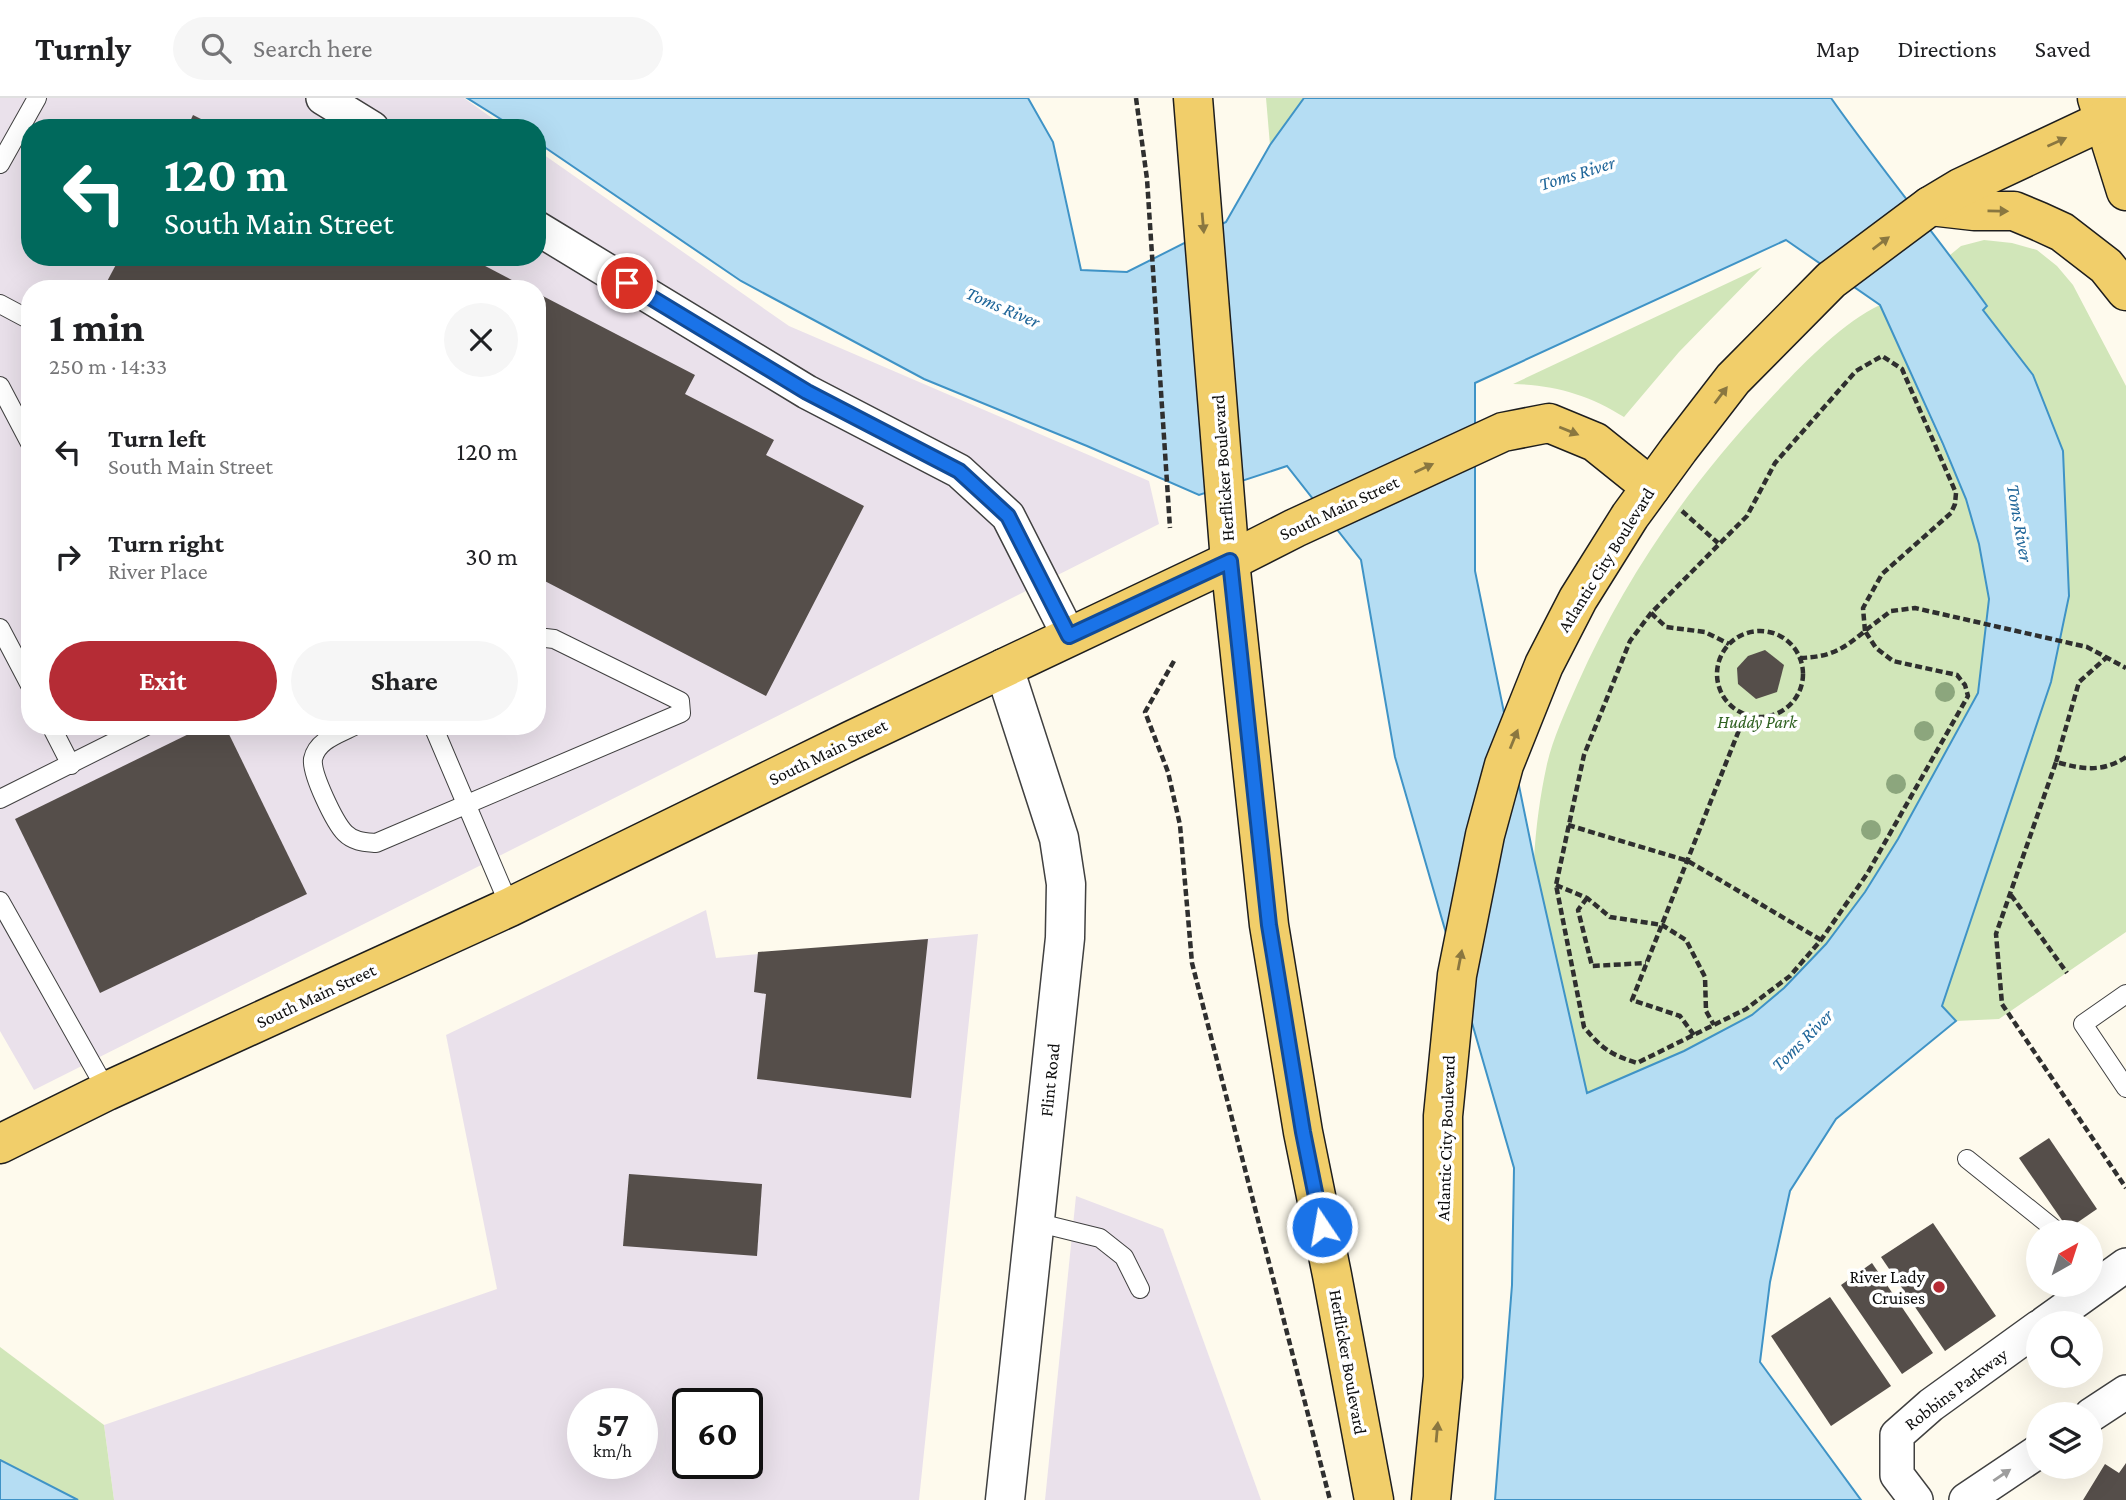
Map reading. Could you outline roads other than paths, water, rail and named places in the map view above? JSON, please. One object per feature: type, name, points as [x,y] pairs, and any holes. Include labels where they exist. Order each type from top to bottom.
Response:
[{"type":"main road","name":"Herflicker Boulevard","points":[[1193,98],[1230,561],[1269,925],[1303,1132],[1374,1500]]},
{"type":"main road","points":[[2109,110],[2126,191]]},
{"type":"main road","name":"Atlantic City Boulevard","points":[[1431,1500],[1443,1377],[1443,1116],[1457,975],[1485,835],[1504,765],[1544,665],[1578,599],[1662,495],[1733,379],[1831,280],[1930,206],[2109,110]]},
{"type":"main road","points":[[1930,206],[1974,211],[2014,211],[2050,226],[2106,266],[2126,291]]},
{"type":"main road","name":"South Main Street","points":[[0,1144],[107,1091],[510,906],[1295,528],[1503,432],[1549,423],[1595,442],[1662,495]]},
{"type":"street","points":[[323,98],[357,119]]},
{"type":"street","points":[[546,233],[807,392],[959,471],[1008,516],[1069,636]]},
{"type":"street","name":"Flint Road","points":[[1004,668],[1059,838],[1066,884],[1066,938],[1005,1500]]},
{"type":"street","points":[[2059,1311],[2106,1272]]},
{"type":"street","name":"Robbins Parkway","points":[[1916,1500],[1898,1475],[1897,1435],[1931,1405],[2026,1336]]},
{"type":"street","points":[[2103,1407],[2126,1392]]},
{"type":"street","points":[[1966,1500],[2026,1460]]},
{"type":"lane","points":[[25,119],[37,98]]},
{"type":"lane","points":[[0,164],[21,127]]},
{"type":"lane","points":[[0,304],[21,315]]},
{"type":"lane","points":[[0,386],[21,426]]},
{"type":"lane","points":[[0,628],[21,668]]},
{"type":"lane","points":[[335,735],[323,741],[313,759],[316,782],[344,833],[356,841],[376,843],[681,713],[680,701],[554,639],[546,638]]},
{"type":"lane","points":[[56,735],[71,765]]},
{"type":"lane","points":[[0,799],[129,735]]},
{"type":"lane","points":[[437,735],[510,906]]},
{"type":"lane","points":[[0,901],[107,1091]]},
{"type":"lane","points":[[2126,994],[2082,1024],[2126,1088]]},
{"type":"lane","points":[[1967,1159],[2043,1220]]},
{"type":"lane","points":[[1035,1222],[1100,1238],[1124,1257],[1140,1289]]},
{"type":"water","name":"Toms River","points":[[467,98],[1028,98],[1053,142],[1081,270],[1127,272],[1226,222],[1270,145],[1304,98],[1831,98],[1987,306],[1983,310],[2033,375],[2063,451],[2069,596],[2051,682],[1942,1006],[1956,1021],[1836,1119],[1790,1191],[1770,1282],[1760,1362],[1861,1500],[1495,1500],[1512,1285],[1514,1168],[1395,757],[1361,560],[1287,466],[1199,495],[924,379],[741,281],[546,148],[546,119],[501,119]],"holes":[[[1786,240],[1880,305],[1966,499],[1979,544],[1989,599],[1978,693],[1898,839],[1865,892],[1826,944],[1784,988],[1752,1015],[1684,1051],[1587,1093],[1534,859],[1475,571],[1475,383]]]},
{"type":"water","points":[[0,1460],[78,1500],[0,1500]]},
{"type":"place","name":"River Lady Cruises","points":[[1939,1287]]},
{"type":"park label","name":"Huddy Park","points":[[1757,722]]}]
